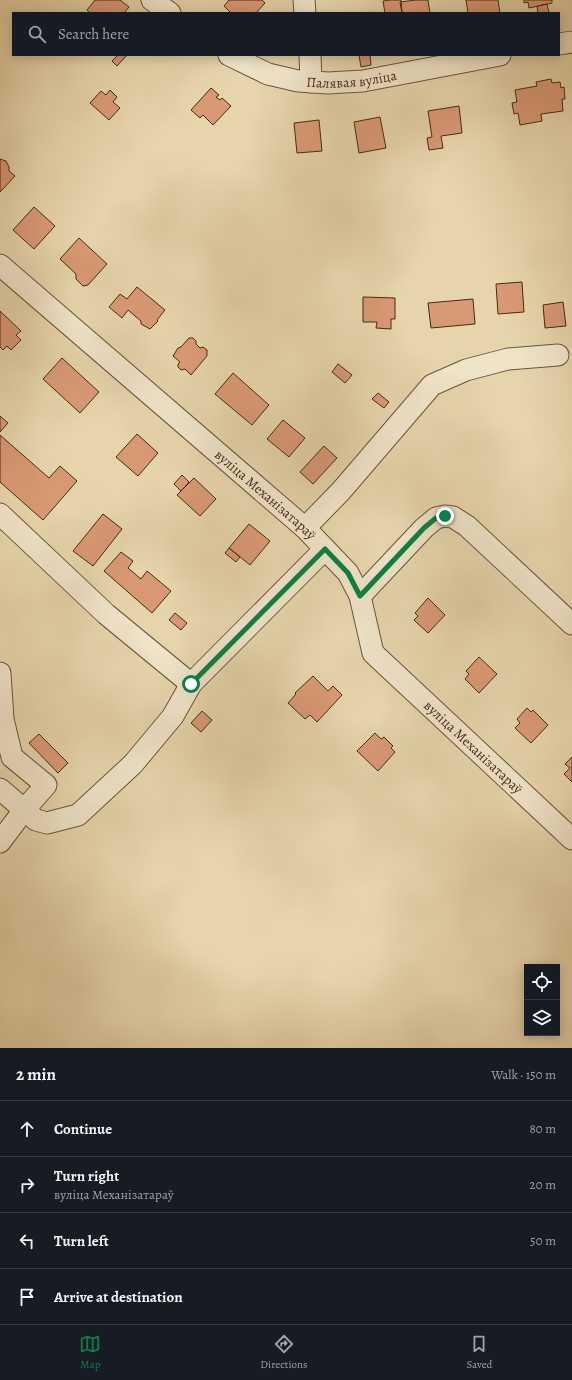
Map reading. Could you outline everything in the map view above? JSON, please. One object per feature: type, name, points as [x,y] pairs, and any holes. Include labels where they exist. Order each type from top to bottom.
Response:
[{"type":"street","points":[[152,0],[169,12]]},
{"type":"street","points":[[304,0],[305,12]]},
{"type":"street","points":[[560,44],[572,42]]},
{"type":"street","name":"Палявая вуліца","points":[[232,56],[268,74],[298,81],[328,83],[363,81],[495,56]]},
{"type":"street","points":[[310,56],[311,82]]},
{"type":"street","name":"вуліца Механізатараў","points":[[0,265],[305,528],[348,573],[360,596],[373,653],[572,839]]},
{"type":"street","points":[[305,528],[341,491],[432,385],[466,370],[508,359],[558,355]]},
{"type":"street","points":[[0,515],[106,614],[191,684]]},
{"type":"street","points":[[360,596],[424,528],[436,518],[445,516],[453,517],[467,526],[572,624]]},
{"type":"street","points":[[0,789],[36,820],[47,823],[78,815],[133,764],[173,716],[191,684],[325,549]]},
{"type":"street","points":[[0,673],[3,719],[12,757],[46,785],[24,810],[0,842]]},
{"type":"building","points":[[95,0],[120,0],[129,7],[125,12],[89,12],[87,10]]},
{"type":"building","points":[[229,0],[262,0],[265,3],[257,12],[230,12],[224,6]]},
{"type":"building","points":[[401,0],[402,12],[385,12],[383,1]]},
{"type":"building","points":[[428,0],[430,12],[402,12],[400,2]]},
{"type":"building","points":[[466,0],[498,0],[500,12],[468,12]]},
{"type":"building","points":[[524,0],[552,0],[552,3],[529,8],[528,2],[524,3]]},
{"type":"building","points":[[547,4],[549,12],[538,12],[537,6]]},
{"type":"building","points":[[117,56],[126,56],[117,66],[112,61]]},
{"type":"building","points":[[359,56],[370,56],[371,65],[361,67]]},
{"type":"building","points":[[551,79],[552,83],[560,82],[561,88],[564,87],[565,99],[562,99],[563,111],[541,114],[542,121],[520,125],[518,113],[514,114],[512,103],[517,102],[515,90],[537,86],[536,82]]},
{"type":"building","points":[[211,88],[219,95],[216,97],[220,100],[222,98],[231,106],[213,125],[203,115],[200,118],[191,110]]},
{"type":"building","points":[[110,90],[117,97],[113,102],[120,108],[109,120],[90,103],[101,91],[106,95]]},
{"type":"building","points":[[459,106],[462,133],[441,136],[443,148],[429,150],[427,138],[432,137],[428,111]]},
{"type":"building","points":[[380,117],[386,148],[359,153],[354,122]]},
{"type":"building","points":[[319,120],[322,151],[297,153],[294,123]]},
{"type":"building","points":[[0,159],[6,161],[9,171],[15,176],[0,192]]},
{"type":"building","points":[[34,207],[55,226],[34,249],[13,230]]},
{"type":"building","points":[[79,238],[107,264],[88,285],[83,286],[76,279],[76,274],[60,259]]},
{"type":"building","points":[[522,282],[524,312],[498,314],[496,284]]},
{"type":"building","points":[[137,287],[165,310],[157,320],[158,321],[150,329],[141,324],[141,321],[128,310],[122,318],[109,307],[120,294],[127,299]]},
{"type":"building","points":[[363,297],[395,298],[395,319],[391,319],[391,329],[376,328],[377,322],[363,322]]},
{"type":"building","points":[[473,299],[475,324],[431,328],[428,303]]},
{"type":"building","points":[[563,302],[566,326],[545,328],[543,305]]},
{"type":"building","points":[[0,311],[21,331],[16,335],[21,340],[11,350],[7,346],[3,350],[0,347]]},
{"type":"building","points":[[189,338],[193,338],[200,348],[203,347],[207,350],[207,356],[191,375],[185,369],[181,370],[178,367],[180,362],[173,356],[178,348],[181,347]]},
{"type":"building","points":[[62,358],[99,392],[80,413],[43,379]]},
{"type":"building","points":[[338,364],[352,375],[345,383],[332,372]]},
{"type":"building","points":[[233,373],[269,405],[252,425],[215,394]]},
{"type":"building","points":[[378,393],[389,402],[384,408],[372,399]]},
{"type":"building","points":[[0,416],[8,423],[0,432]]},
{"type":"building","points":[[283,420],[305,438],[289,457],[267,439]]},
{"type":"building","points":[[137,434],[158,453],[138,476],[116,457]]},
{"type":"building","points":[[0,435],[49,478],[60,466],[77,481],[43,520],[0,482]]},
{"type":"building","points":[[324,446],[337,458],[313,484],[300,472]]},
{"type":"building","points":[[182,475],[189,482],[181,491],[174,484]]},
{"type":"building","points":[[194,478],[216,499],[200,516],[177,495]]},
{"type":"building","points":[[103,514],[122,529],[93,566],[73,551]]},
{"type":"building","points":[[249,524],[270,541],[250,565],[229,548]]},
{"type":"building","points":[[229,548],[240,557],[236,562],[225,553]]},
{"type":"building","points":[[121,552],[133,561],[128,568],[141,579],[147,571],[171,591],[152,613],[104,571]]},
{"type":"building","points":[[428,598],[445,615],[428,633],[414,620],[418,616],[415,613]]},
{"type":"building","points":[[175,613],[187,623],[181,630],[169,620]]},
{"type":"building","points":[[479,657],[497,674],[479,693],[465,679],[469,674],[466,671]]},
{"type":"building","points":[[313,676],[328,691],[333,686],[342,695],[317,722],[310,715],[305,719],[288,703],[296,694],[295,693]]},
{"type":"building","points":[[527,708],[531,712],[533,710],[548,725],[531,743],[515,728],[520,723],[517,719]]},
{"type":"building","points":[[202,711],[212,720],[201,732],[191,723]]},
{"type":"building","points":[[375,733],[381,739],[384,737],[393,746],[391,748],[395,752],[378,771],[357,751]]},
{"type":"building","points":[[39,734],[68,763],[58,773],[29,743]]},
{"type":"building","points":[[572,757],[572,782],[564,774],[570,768],[565,764]]},
{"type":"route","points":[[191,684],[325,549],[348,573],[360,596],[424,528],[436,518],[445,516]]}]
